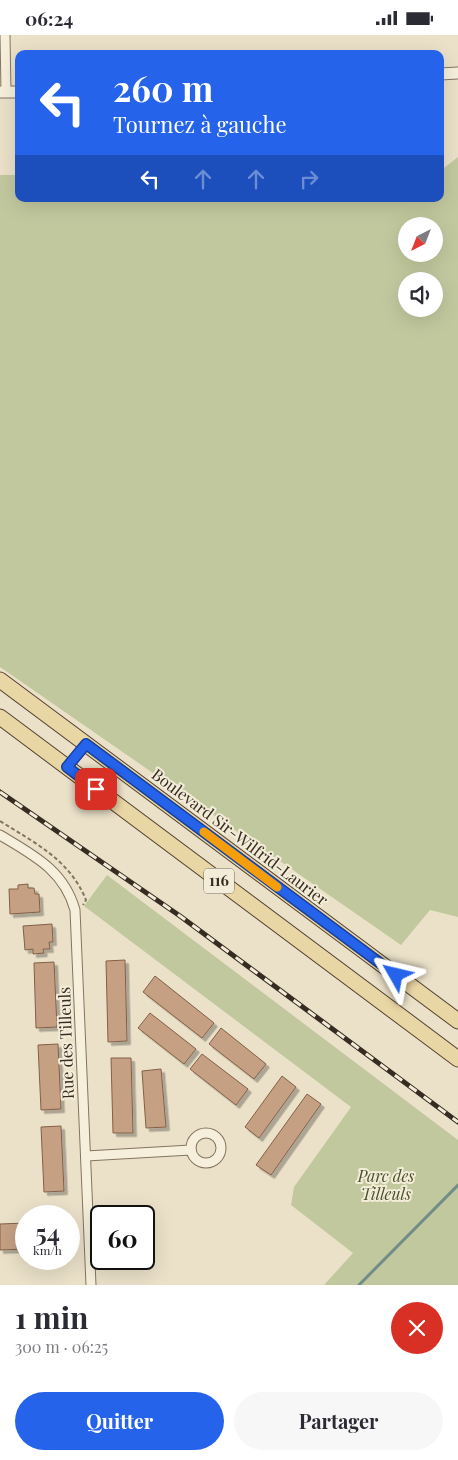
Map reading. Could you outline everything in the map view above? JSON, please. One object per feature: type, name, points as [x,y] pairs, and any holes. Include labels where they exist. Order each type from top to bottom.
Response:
[{"type":"main road","name":"Boulevard Sir-Wilfrid-Laurier","points":[[0,680],[458,1021]]},
{"type":"main road","name":"116","points":[[0,717],[458,1059]]},
{"type":"street","points":[[3,92],[5,35]]},
{"type":"street","points":[[444,74],[458,73]]},
{"type":"street","name":"Rue des Tilleuls","points":[[0,835],[52,869],[65,885],[73,904],[76,925],[91,1285]]},
{"type":"street","points":[[86,1156],[191,1150]]},
{"type":"lane","points":[[67,767],[86,744]]},
{"type":"green space","points":[[458,157],[458,917],[430,910],[401,945],[0,667],[0,175],[15,175],[15,202],[444,202],[444,168]]},
{"type":"green space","name":"Parc des Tilleuls","points":[[107,875],[458,1140],[458,1285],[324,1285],[353,1253],[291,1205],[294,1187],[351,1107],[84,906]]},
{"type":"building","points":[[28,884],[28,888],[34,888],[35,894],[39,894],[40,912],[10,914],[9,889],[18,889],[18,885]]},
{"type":"building","points":[[52,924],[53,942],[49,942],[50,949],[43,949],[44,953],[33,954],[33,949],[25,950],[23,926]]},
{"type":"building","points":[[125,960],[127,1041],[108,1042],[106,961]]},
{"type":"building","points":[[54,962],[57,1027],[36,1028],[34,963]]},
{"type":"building","points":[[155,976],[214,1023],[202,1038],[143,992]]},
{"type":"building","points":[[150,1013],[196,1049],[184,1064],[138,1028]]},
{"type":"building","points":[[221,1028],[266,1064],[254,1079],[209,1044]]},
{"type":"building","points":[[58,1044],[61,1109],[41,1110],[38,1045]]},
{"type":"building","points":[[202,1054],[248,1089],[236,1105],[190,1069]]},
{"type":"building","points":[[111,1058],[131,1058],[133,1133],[113,1133]]},
{"type":"building","points":[[161,1069],[166,1127],[146,1128],[142,1071]]},
{"type":"building","points":[[282,1076],[296,1087],[259,1138],[245,1127]]},
{"type":"building","points":[[307,1094],[321,1104],[271,1175],[256,1165]]},
{"type":"building","points":[[61,1126],[64,1191],[44,1192],[41,1127]]},
{"type":"building","points":[[15,1223],[15,1249],[0,1250],[0,1224]]},
{"type":"waterway","points":[[359,1285],[458,1185]]},
{"type":"railway","points":[[0,792],[180,916],[458,1122]]},
{"type":"slow traffic","points":[[204,832],[277,887]]},
{"type":"route","points":[[96,789],[67,767],[86,744],[396,975]]}]
